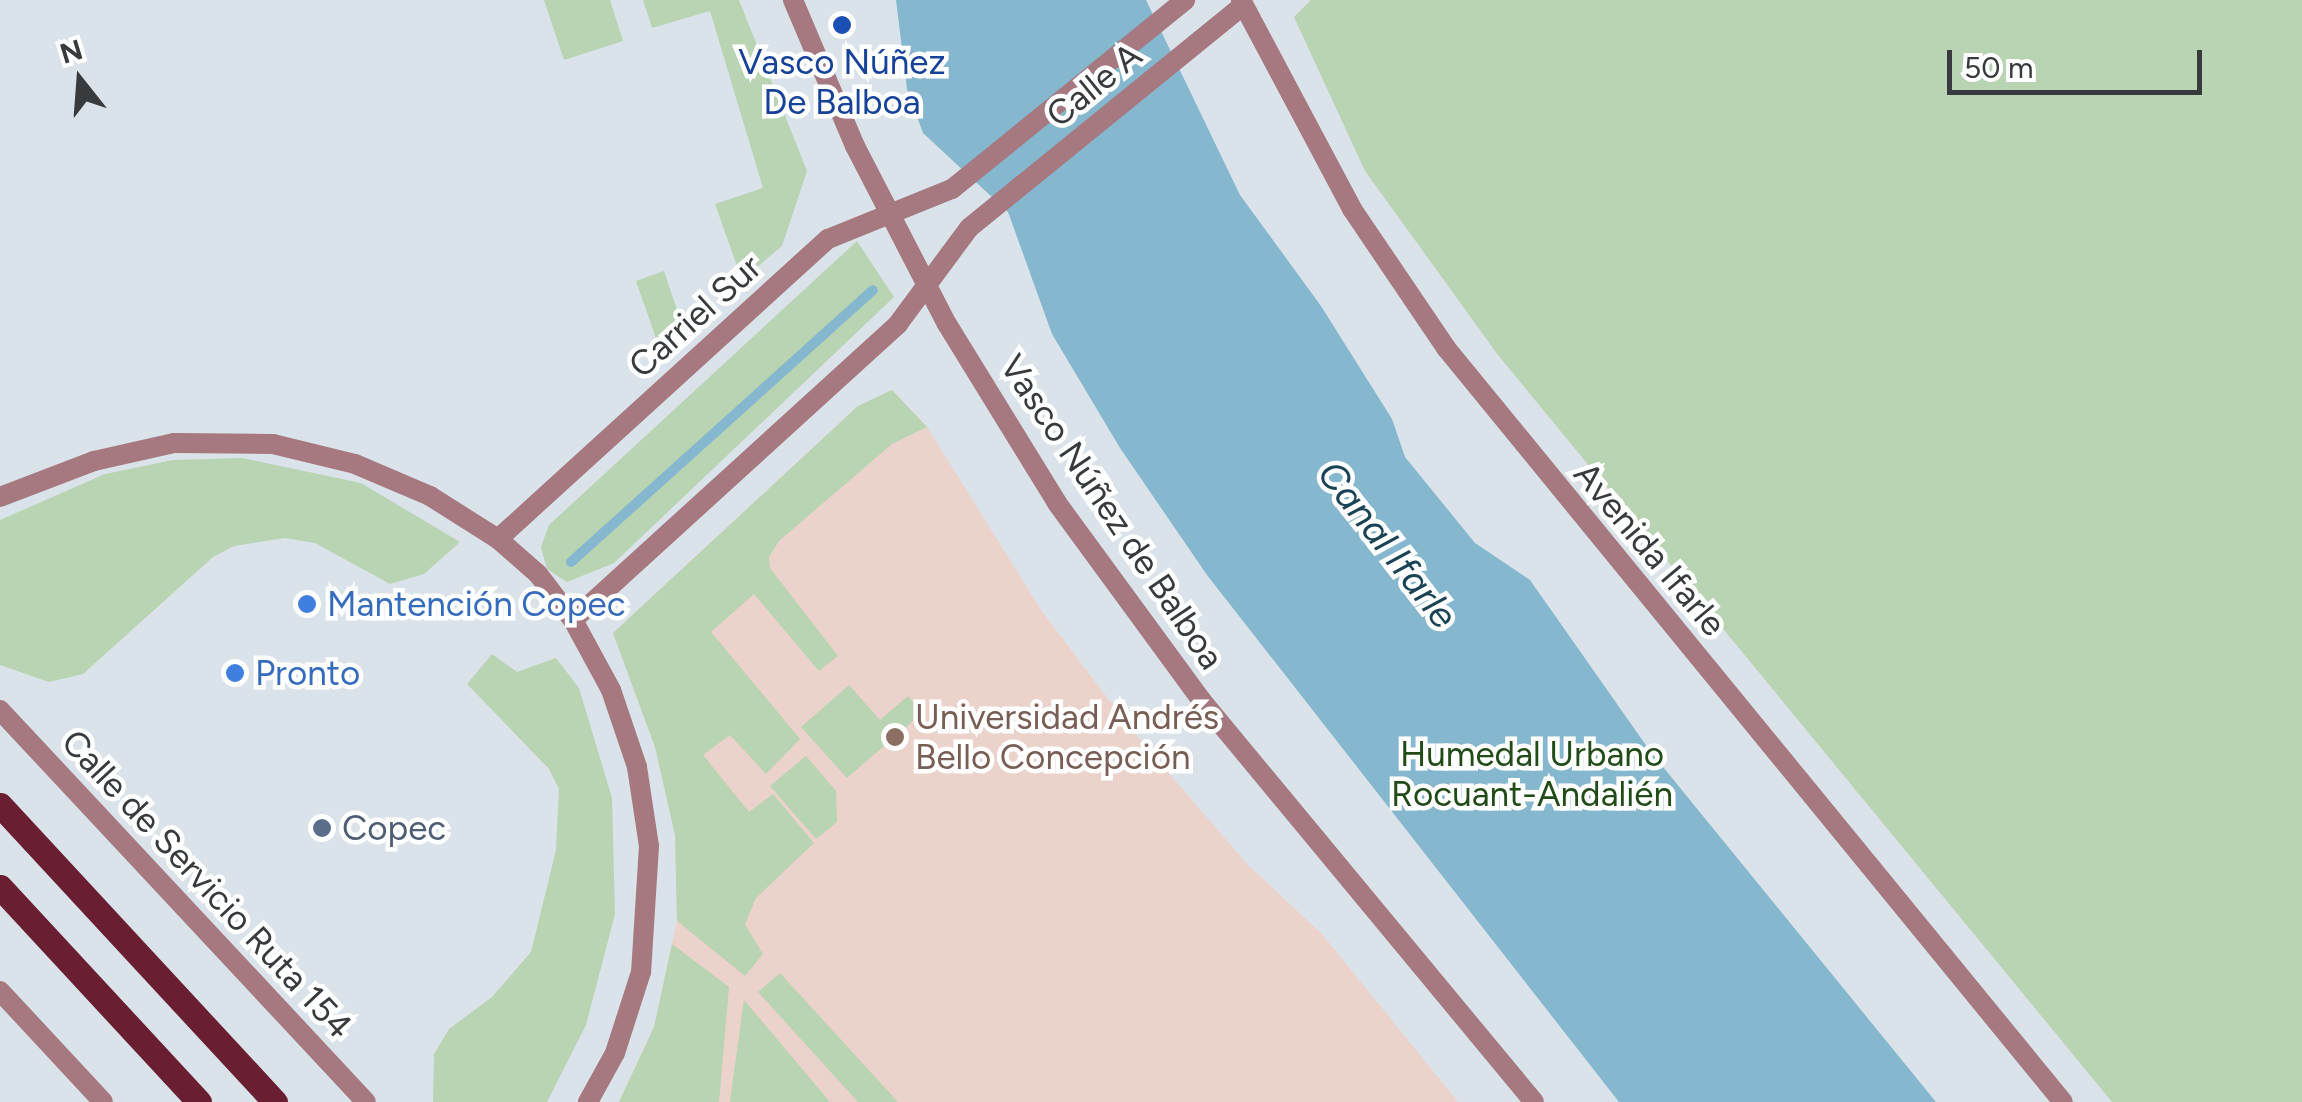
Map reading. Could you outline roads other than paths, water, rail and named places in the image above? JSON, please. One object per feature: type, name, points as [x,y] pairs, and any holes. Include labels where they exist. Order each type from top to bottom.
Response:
[{"type":"main road","points":[[0,805],[275,1102]]},
{"type":"main road","points":[[0,886],[199,1102]]},
{"type":"street","name":"Vasco Núñez de Balboa","points":[[793,0],[927,286],[1058,503],[1160,648],[1534,1102]]},
{"type":"street","name":"Calle A","points":[[927,286],[951,246],[979,219],[1244,2]]},
{"type":"street","name":"Avenida Ifarle","points":[[1244,2],[1343,193],[1446,348],[2063,1102]]},
{"type":"street","name":"Calle A","points":[[961,182],[1180,5]]},
{"type":"street","name":"Carriel Sur","points":[[498,538],[828,239],[927,202],[961,182]]},
{"type":"street","points":[[573,620],[898,324],[927,286]]},
{"type":"street","points":[[0,496],[142,449],[240,440],[356,464],[430,496],[498,538],[538,574],[573,620],[626,728],[649,846],[641,972],[615,1053],[588,1102]]},
{"type":"street","name":"Calle de Servicio Ruta 154","points":[[0,710],[366,1102]]},
{"type":"street","points":[[0,991],[103,1102]]},
{"type":"water","name":"Humedal Urbano Rocuant-Andalién","points":[[896,0],[1146,0],[1240,195],[1321,306],[1392,419],[1405,457],[1475,543],[1530,580],[1650,751],[1936,1102],[1619,1102],[1207,575],[1120,448],[1052,334],[1008,212],[923,133],[907,89]]},
{"type":"waterway","points":[[571,562],[873,290]]},
{"type":"place","name":"Vasco Núñez De Balboa","points":[[842,25]]},
{"type":"place","name":"Mantención Copec","points":[[307,604]]},
{"type":"place","name":"Pronto","points":[[235,673]]},
{"type":"place","name":"Universidad Andrés Bello Concepción","points":[[895,737]]},
{"type":"place","name":"Copec","points":[[322,828]]},
{"type":"water label","name":"Canal Ifarle","points":[[1387,545]]}]
